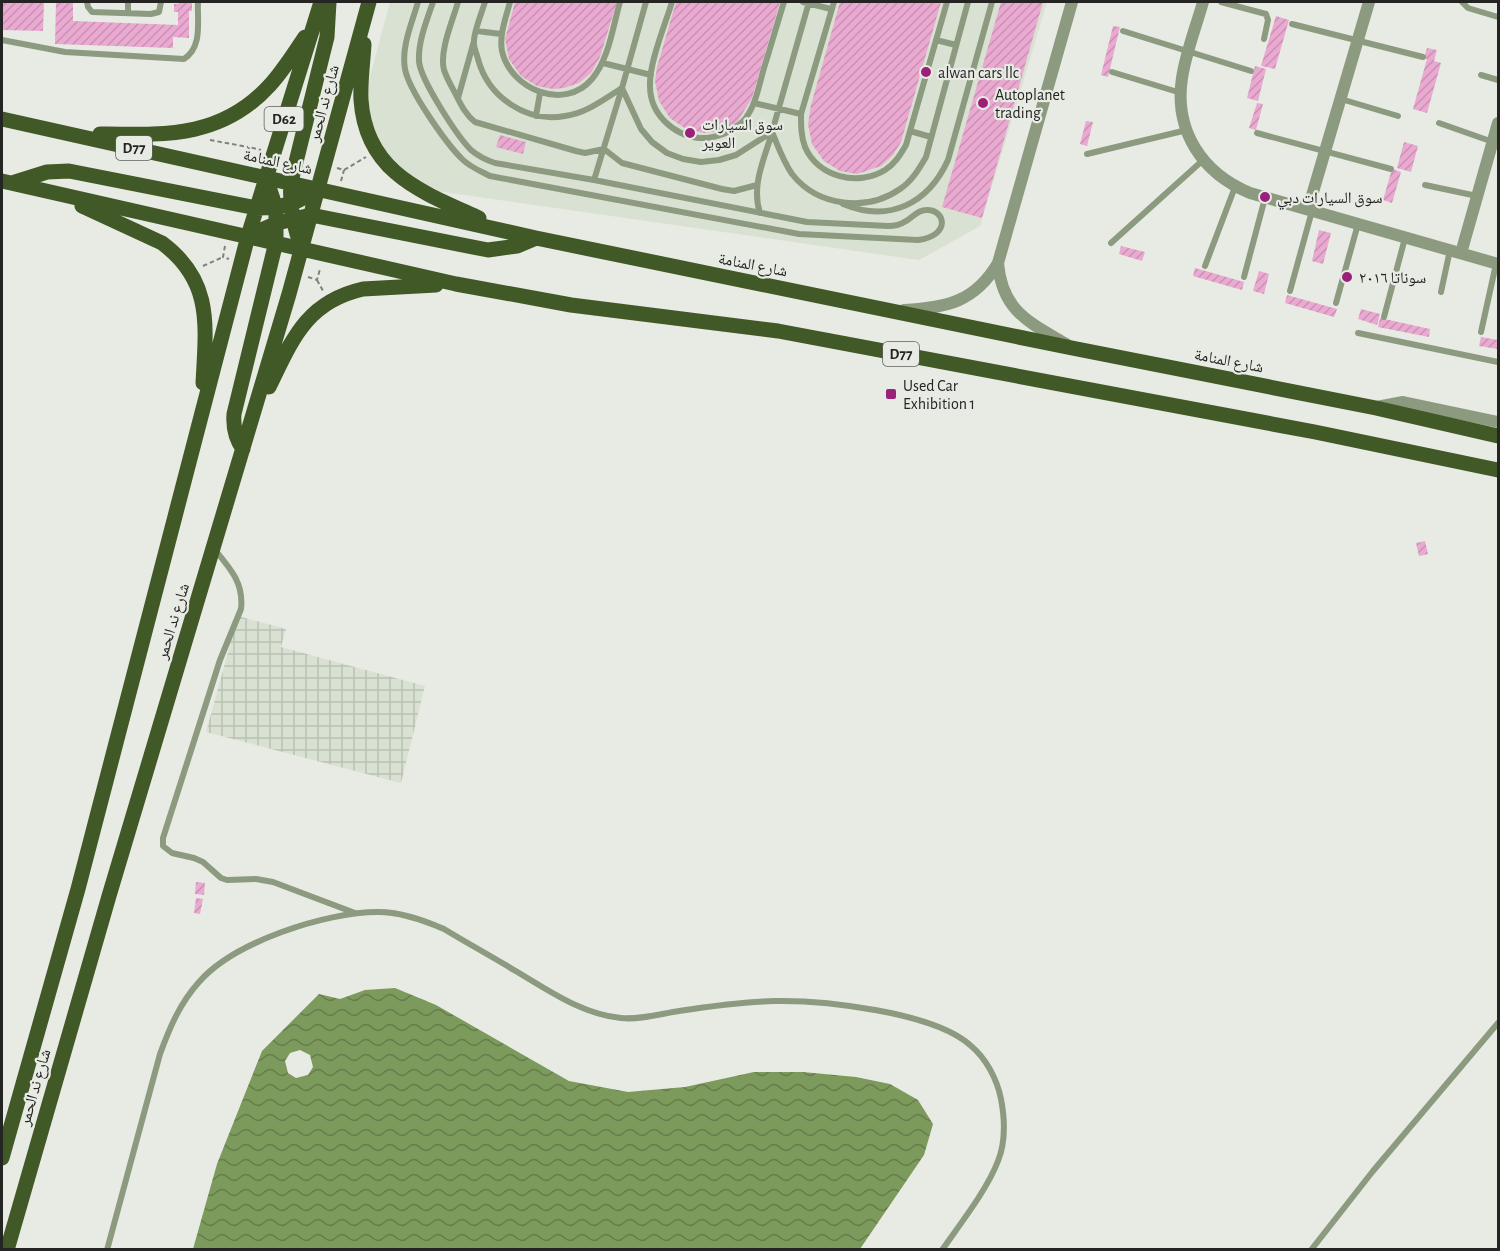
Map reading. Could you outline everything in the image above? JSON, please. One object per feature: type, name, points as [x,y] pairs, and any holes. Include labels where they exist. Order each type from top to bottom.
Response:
[{"type":"main road","name":"شارع ند الحمر","points":[[2,1158],[78,889],[248,236],[321,2]]},
{"type":"main road","points":[[243,449],[234,432],[234,414],[327,37],[329,2]]},
{"type":"main road","name":"شارع ند الحمر","points":[[7,1250],[56,1074],[289,294],[368,6]]},
{"type":"main road","points":[[368,6],[361,99],[366,126],[377,151],[394,172],[417,189],[506,231]]},
{"type":"main road","points":[[72,134],[164,135],[212,125],[238,112],[260,95],[279,74],[314,25]]},
{"type":"main road","name":"شارع المنامة","points":[[2,119],[536,238],[1376,408],[1498,436]]},
{"type":"main road","points":[[7,182],[47,172],[69,171],[284,214],[311,214],[488,250],[517,246],[536,238]]},
{"type":"main road","points":[[266,178],[302,248]]},
{"type":"main road","name":"D77","points":[[7,182],[456,284],[571,305],[778,331],[1315,432],[1498,470]]},
{"type":"main road","points":[[248,236],[284,214],[318,188]]},
{"type":"main road","points":[[52,192],[150,236],[172,251],[190,271],[201,293],[206,317],[201,416]]},
{"type":"main road","points":[[249,428],[299,329],[323,306],[339,296],[363,289],[456,284]]},
{"type":"street","points":[[894,311],[931,309],[961,300],[986,281],[998,263],[1072,2]]},
{"type":"street","points":[[1203,2],[1182,79],[1182,110],[1187,130],[1202,160],[1217,174],[1235,187],[1265,197],[1497,263]]},
{"type":"street","points":[[1310,210],[1369,2]]},
{"type":"street","points":[[1456,252],[1478,196],[1498,123]]},
{"type":"street","points":[[998,263],[1005,296],[1018,313],[1034,326],[1072,348]]},
{"type":"street","points":[[1376,408],[1404,402],[1498,422]]},
{"type":"lane","points":[[87,2],[92,12],[155,14],[161,8],[161,2]]},
{"type":"lane","points":[[128,2],[128,13]]},
{"type":"lane","points":[[2,40],[65,52],[184,59],[192,54],[197,46],[198,2]]},
{"type":"lane","points":[[418,2],[404,55],[409,83],[462,159],[475,169],[490,176],[799,234],[918,240],[929,239],[942,230],[939,216],[928,209],[921,210],[897,225],[888,226],[807,222],[495,163],[482,158],[471,150],[427,85],[419,64],[421,43],[433,2]]},
{"type":"lane","points":[[458,2],[443,56],[444,71],[470,118],[481,124],[576,151],[595,152],[604,148]]},
{"type":"lane","points":[[458,99],[485,2]]},
{"type":"lane","points":[[510,2],[501,34],[501,49],[506,64],[514,77],[526,87],[553,95],[580,88],[591,80],[603,63],[620,2]]},
{"type":"lane","points":[[594,180],[646,2]]},
{"type":"lane","points":[[672,2],[651,75],[651,97],[656,110],[665,122],[690,137],[705,138],[720,136],[733,129],[744,120],[754,103],[784,2]]},
{"type":"lane","points":[[760,213],[756,194],[757,184],[807,2],[831,9]]},
{"type":"lane","points":[[834,2],[801,114],[801,133],[814,161],[826,171],[841,177],[864,178],[886,169],[898,159],[906,145],[947,2]]},
{"type":"lane","points":[[839,203],[864,204],[884,198],[901,188],[916,174],[926,157],[932,138],[968,2]]},
{"type":"lane","points":[[772,132],[793,174],[807,188],[824,198],[870,212],[903,207],[918,199],[936,182],[948,160],[992,2]]},
{"type":"lane","points":[[1221,2],[1266,14],[1268,20],[1264,39]]},
{"type":"lane","points":[[1462,2],[1466,7],[1498,17]]},
{"type":"lane","points":[[1292,24],[1423,57]]},
{"type":"lane","points":[[477,31],[501,34]]},
{"type":"lane","points":[[1123,31],[1251,71]]},
{"type":"lane","points":[[936,40],[956,45]]},
{"type":"lane","points":[[474,41],[480,64],[492,88],[512,106],[536,116],[550,118],[578,113],[622,88]]},
{"type":"lane","points":[[603,63],[651,75]]},
{"type":"lane","points":[[1112,72],[1181,93]]},
{"type":"lane","points":[[1481,75],[1498,80]]},
{"type":"lane","points":[[622,88],[641,129],[660,148],[683,159],[701,162],[736,155],[772,132]]},
{"type":"lane","points":[[536,116],[540,93]]},
{"type":"lane","points":[[1340,99],[1398,116]]},
{"type":"lane","points":[[754,103],[801,114]]},
{"type":"lane","points":[[1439,123],[1493,142]]},
{"type":"lane","points":[[1087,154],[1187,130]]},
{"type":"lane","points":[[910,131],[932,138]]},
{"type":"lane","points":[[1257,133],[1391,169]]},
{"type":"lane","points":[[604,148],[622,164],[722,189],[746,189],[757,184]]},
{"type":"lane","points":[[1111,243],[1202,160]]},
{"type":"lane","points":[[1425,185],[1478,196]]},
{"type":"lane","points":[[1205,266],[1235,187]]},
{"type":"lane","points":[[1244,277],[1265,197]]},
{"type":"lane","points":[[1290,291],[1310,210]]},
{"type":"lane","points":[[1336,303],[1358,224]]},
{"type":"lane","points":[[1384,316],[1405,237]]},
{"type":"lane","points":[[1441,292],[1456,252]]},
{"type":"lane","points":[[1481,332],[1497,263]]},
{"type":"lane","points":[[1358,333],[1498,362]]},
{"type":"lane","points":[[213,547],[239,582],[241,609],[220,660],[163,838],[163,846],[172,853],[203,862],[221,878],[273,882],[356,913]]},
{"type":"lane","points":[[107,1250],[160,1054],[170,1027],[183,1003],[221,962],[245,948],[299,927],[356,913],[379,912],[423,920],[444,929],[572,1004],[596,1014],[622,1018],[724,1004],[775,1001],[826,1004],[876,1011],[926,1022],[950,1031],[971,1045],[987,1064],[999,1087],[1004,1112],[1004,1137],[998,1162],[986,1184],[942,1250]]},
{"type":"lane","points":[[1311,1250],[1373,1171],[1498,1023]]},
{"type":"path","points":[[212,125],[210,141],[249,147]]},
{"type":"path","points":[[344,170],[377,151]]},
{"type":"path","points":[[190,271],[223,257]]},
{"type":"shaded area","name":"سوق السيارات العوير","points":[[390,2],[1047,2],[980,226],[919,260],[437,191],[410,180],[393,163],[370,126],[367,88]]},
{"type":"shaded area","points":[[238,616],[286,629],[281,647],[425,686],[401,783],[206,732]]},
{"type":"water","points":[[395,988],[436,1005],[569,1081],[628,1092],[685,1087],[754,1072],[803,1072],[856,1077],[890,1084],[918,1100],[933,1124],[924,1155],[860,1249],[193,1249],[217,1164],[262,1051],[319,994],[340,999],[365,990]],"holes":[[[300,1050],[310,1055],[313,1067],[308,1075],[296,1078],[288,1073],[285,1061],[290,1053]]]},
{"type":"building","points":[[2,2],[44,2],[43,31],[2,30]]},
{"type":"building","points":[[56,2],[73,2],[73,21],[178,25],[178,12],[174,12],[174,4],[192,2],[192,11],[189,11],[189,38],[173,37],[173,48],[55,44]]},
{"type":"building","points":[[515,2],[617,2],[600,57],[591,73],[579,83],[553,89],[537,86],[521,76],[509,59],[505,39]]},
{"type":"building","points":[[676,2],[780,2],[752,98],[736,124],[722,131],[704,133],[686,129],[670,118],[659,101],[655,81],[657,67]]},
{"type":"building","points":[[840,2],[941,2],[901,142],[893,155],[881,166],[857,174],[840,171],[824,161],[812,144],[808,124],[811,105]]},
{"type":"building","points":[[1001,2],[1043,2],[982,218],[942,207]]},
{"type":"building","points":[[1276,16],[1289,20],[1275,69],[1261,66]]},
{"type":"building","points":[[1113,26],[1120,27],[1108,77],[1101,75]]},
{"type":"building","points":[[1427,48],[1437,50],[1434,61],[1441,63],[1427,113],[1413,109],[1427,59],[1424,58]]},
{"type":"building","points":[[1255,66],[1266,69],[1258,101],[1247,98]]},
{"type":"building","points":[[1257,103],[1263,104],[1256,130],[1249,128]]},
{"type":"building","points":[[1086,121],[1093,122],[1087,146],[1080,144]]},
{"type":"building","points":[[500,135],[526,142],[523,154],[496,147]]},
{"type":"building","points":[[1404,142],[1418,146],[1411,172],[1397,168]]},
{"type":"building","points":[[1392,169],[1401,172],[1392,203],[1383,200]]},
{"type":"building","points":[[1319,230],[1331,233],[1323,264],[1312,261]]},
{"type":"building","points":[[1121,246],[1145,252],[1142,261],[1119,254]]},
{"type":"building","points":[[1195,268],[1244,282],[1242,290],[1193,276]]},
{"type":"building","points":[[1259,271],[1269,274],[1264,294],[1253,291]]},
{"type":"building","points":[[1287,295],[1337,309],[1334,317],[1285,303]]},
{"type":"building","points":[[1361,309],[1380,314],[1377,325],[1358,319]]},
{"type":"building","points":[[1380,318],[1430,329],[1429,337],[1378,327]]},
{"type":"building","points":[[1481,337],[1498,340],[1498,349],[1479,346]]},
{"type":"building","points":[[1425,541],[1428,554],[1419,556],[1416,543]]},
{"type":"building","points":[[196,882],[205,883],[204,895],[195,894]]},
{"type":"building","points":[[196,898],[203,899],[200,914],[194,913]]},
{"type":"place","name":"alwan cars llc","points":[[926,72]]},
{"type":"place","name":"Autoplanet trading","points":[[983,103]]},
{"type":"place","name":"سوق السيارات العوير","points":[[690,133]]},
{"type":"place","name":"سوق السيارات دبي","points":[[1265,197]]},
{"type":"place","name":"سوناتا ٢٠١٦","points":[[1347,277]]},
{"type":"place","name":"Used Car Exhibition 1","points":[[891,394]]}]
